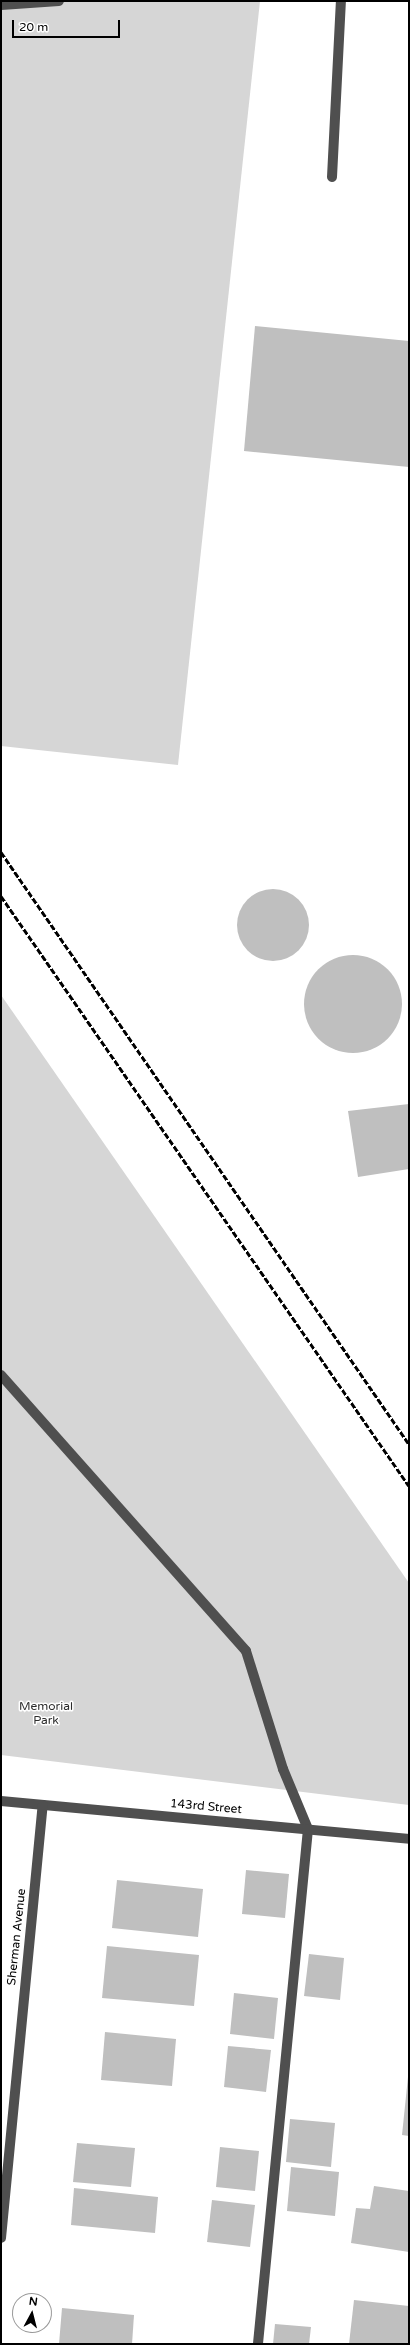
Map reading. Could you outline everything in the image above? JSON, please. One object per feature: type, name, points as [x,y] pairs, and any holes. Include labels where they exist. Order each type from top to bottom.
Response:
[{"type":"street","points":[[1,5],[59,1]]},
{"type":"street","points":[[332,177],[341,1]]},
{"type":"street","points":[[1,1375],[246,1651],[282,1769],[308,1829],[258,2344]]},
{"type":"street","name":"143rd Street","points":[[1,1801],[409,1839]]},
{"type":"street","name":"Sherman Avenue","points":[[1,2238],[43,1805]]},
{"type":"green space","points":[[1,1],[260,1],[178,765],[1,746]]},
{"type":"green space","name":"Memorial Park","points":[[1,995],[409,1583],[409,1805],[1,1755]]},
{"type":"building","points":[[255,326],[409,341],[409,467],[244,451]]},
{"type":"building","points":[[273,889],[293,895],[303,905],[309,925],[303,945],[293,955],[273,961],[253,955],[243,945],[237,925],[243,905],[253,895]]},
{"type":"building","points":[[353,955],[372,959],[388,969],[398,985],[402,1004],[398,1023],[388,1039],[372,1049],[353,1053],[334,1049],[318,1039],[308,1023],[304,1004],[308,985],[318,969],[334,959]]},
{"type":"building","points":[[409,1104],[409,1169],[358,1177],[348,1111]]},
{"type":"building","points":[[246,1870],[289,1874],[285,1918],[242,1914]]},
{"type":"building","points":[[117,1880],[203,1889],[198,1937],[112,1928]]},
{"type":"building","points":[[107,1946],[199,1955],[194,2006],[102,1998]]},
{"type":"building","points":[[309,1954],[344,1958],[340,2000],[304,1996]]},
{"type":"building","points":[[234,1993],[278,1998],[274,2039],[230,2034]]},
{"type":"building","points":[[105,2032],[176,2039],[172,2086],[101,2080]]},
{"type":"building","points":[[228,2046],[271,2050],[266,2092],[224,2087]]},
{"type":"building","points":[[409,2077],[409,2136],[402,2135]]},
{"type":"building","points":[[290,2119],[335,2123],[331,2167],[286,2162]]},
{"type":"building","points":[[77,2143],[135,2148],[131,2187],[73,2182]]},
{"type":"building","points":[[220,2147],[259,2151],[255,2191],[216,2187]]},
{"type":"building","points":[[291,2167],[339,2172],[335,2216],[287,2211]]},
{"type":"building","points":[[374,2186],[409,2191],[409,2252],[351,2243],[356,2208],[370,2209]]},
{"type":"building","points":[[74,2188],[158,2197],[155,2233],[71,2225]]},
{"type":"building","points":[[212,2200],[255,2205],[250,2247],[207,2242]]},
{"type":"building","points":[[354,2300],[409,2306],[409,2344],[349,2344]]},
{"type":"building","points":[[62,2308],[134,2315],[132,2344],[59,2344]]},
{"type":"building","points":[[275,2324],[311,2327],[309,2344],[273,2344]]},
{"type":"railway","points":[[1,852],[409,1444]]},
{"type":"railway","points":[[1,896],[409,1486]]}]
